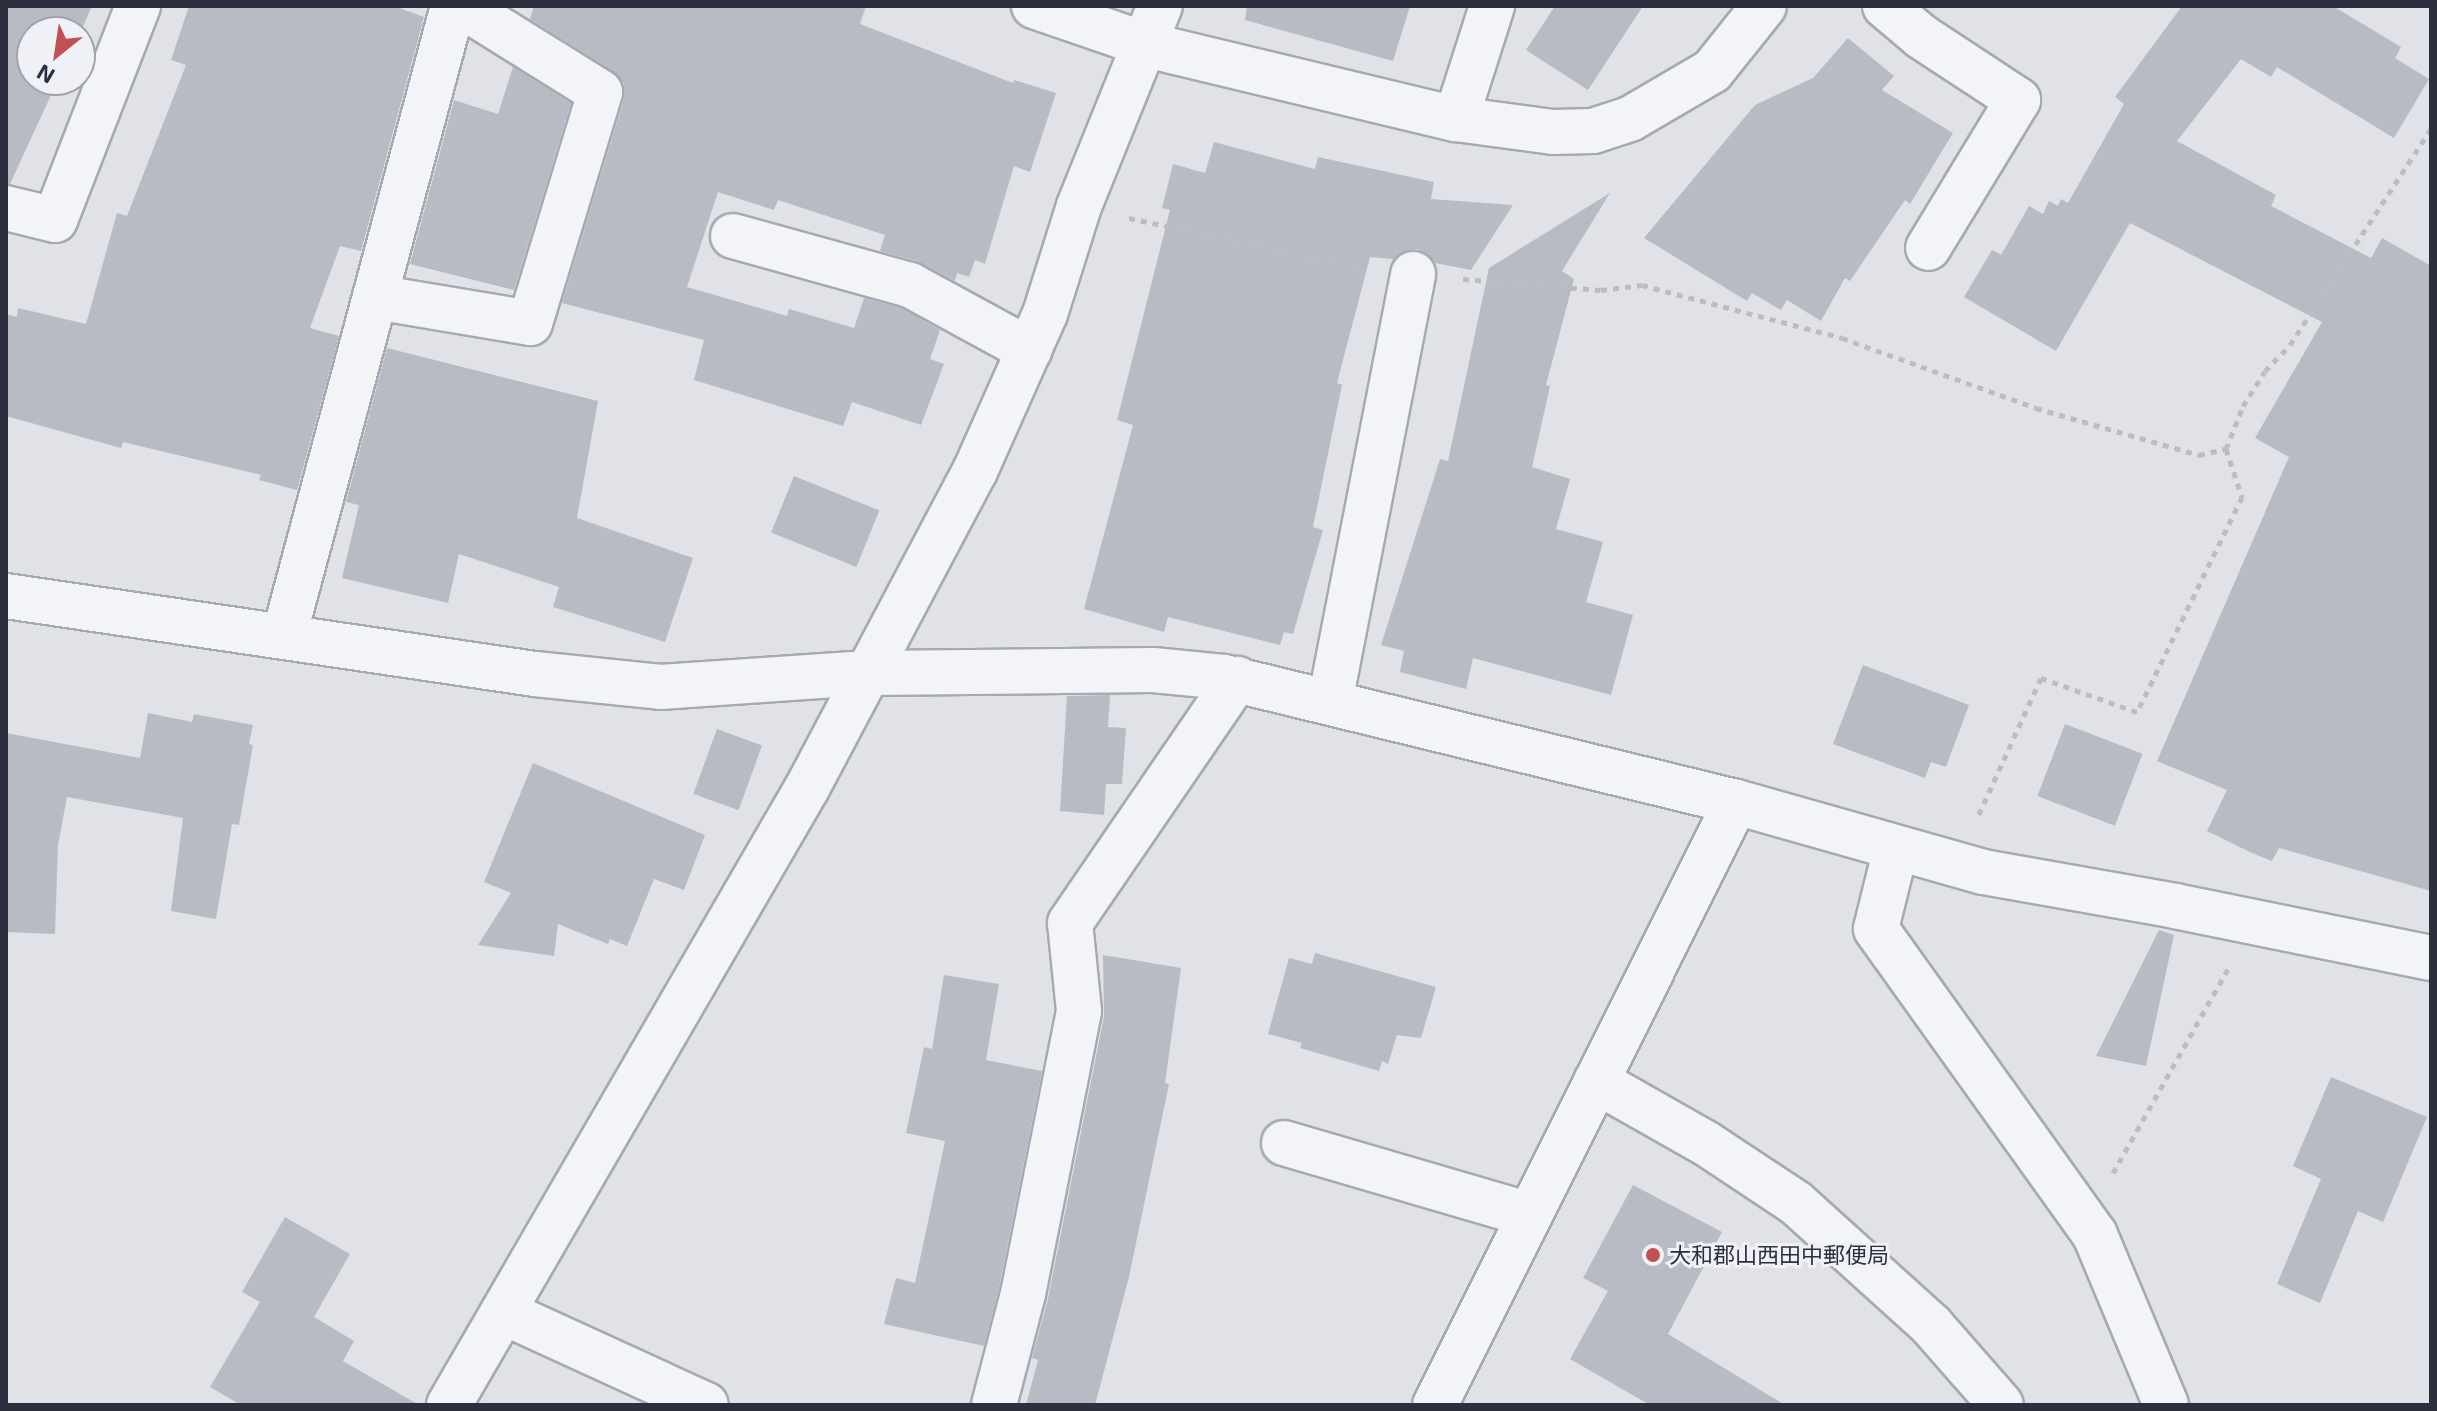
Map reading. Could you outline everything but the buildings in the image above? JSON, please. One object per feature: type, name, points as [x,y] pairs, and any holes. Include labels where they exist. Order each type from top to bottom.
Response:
[{"type":"street","points":[[6,208],[55,220],[138,6]]},
{"type":"street","points":[[284,636],[453,6]]},
{"type":"street","points":[[375,297],[530,323],[600,92],[462,6]]},
{"type":"street","points":[[1034,6],[1154,25],[1456,119],[1553,132],[1593,131],[1630,119],[1712,71],[1764,6]]},
{"type":"street","points":[[1456,119],[1492,6]]},
{"type":"street","points":[[1885,6],[1922,37],[2018,100],[1928,248]]},
{"type":"street","points":[[449,1405],[807,788],[975,471],[1045,314],[1079,206],[1154,25]]},
{"type":"street","points":[[733,236],[910,285],[1029,350]]},
{"type":"street","points":[[1330,702],[1413,274]]},
{"type":"street","points":[[6,596],[535,674],[660,687],[868,673],[1153,670],[1237,679],[1736,802],[1956,865],[2431,958]]},
{"type":"street","points":[[994,1405],[1023,1294],[1079,1011],[1070,923],[1237,679]]},
{"type":"street","points":[[1435,1405],[1736,802]]},
{"type":"street","points":[[1896,848],[1876,929],[2086,1222],[2108,1264],[2166,1405]]},
{"type":"street","points":[[1596,1081],[1707,1144],[1796,1203],[1931,1325],[2001,1405]]},
{"type":"street","points":[[1284,1143],[1530,1215]]},
{"type":"street","points":[[503,1312],[706,1405]]},
{"type":"path","points":[[1956,865],[2041,678],[2137,712],[2242,497],[2226,449],[2243,406],[2265,371],[2290,345],[2431,129]]},
{"type":"path","points":[[1079,206],[1339,265],[1601,290],[1642,285],[1842,338],[2036,408],[2199,455],[2226,449]]},
{"type":"path","points":[[2086,1222],[2253,922]]},
{"type":"place","name":"大和郡山西田中郵便局","points":[[1653,1255]]}]
